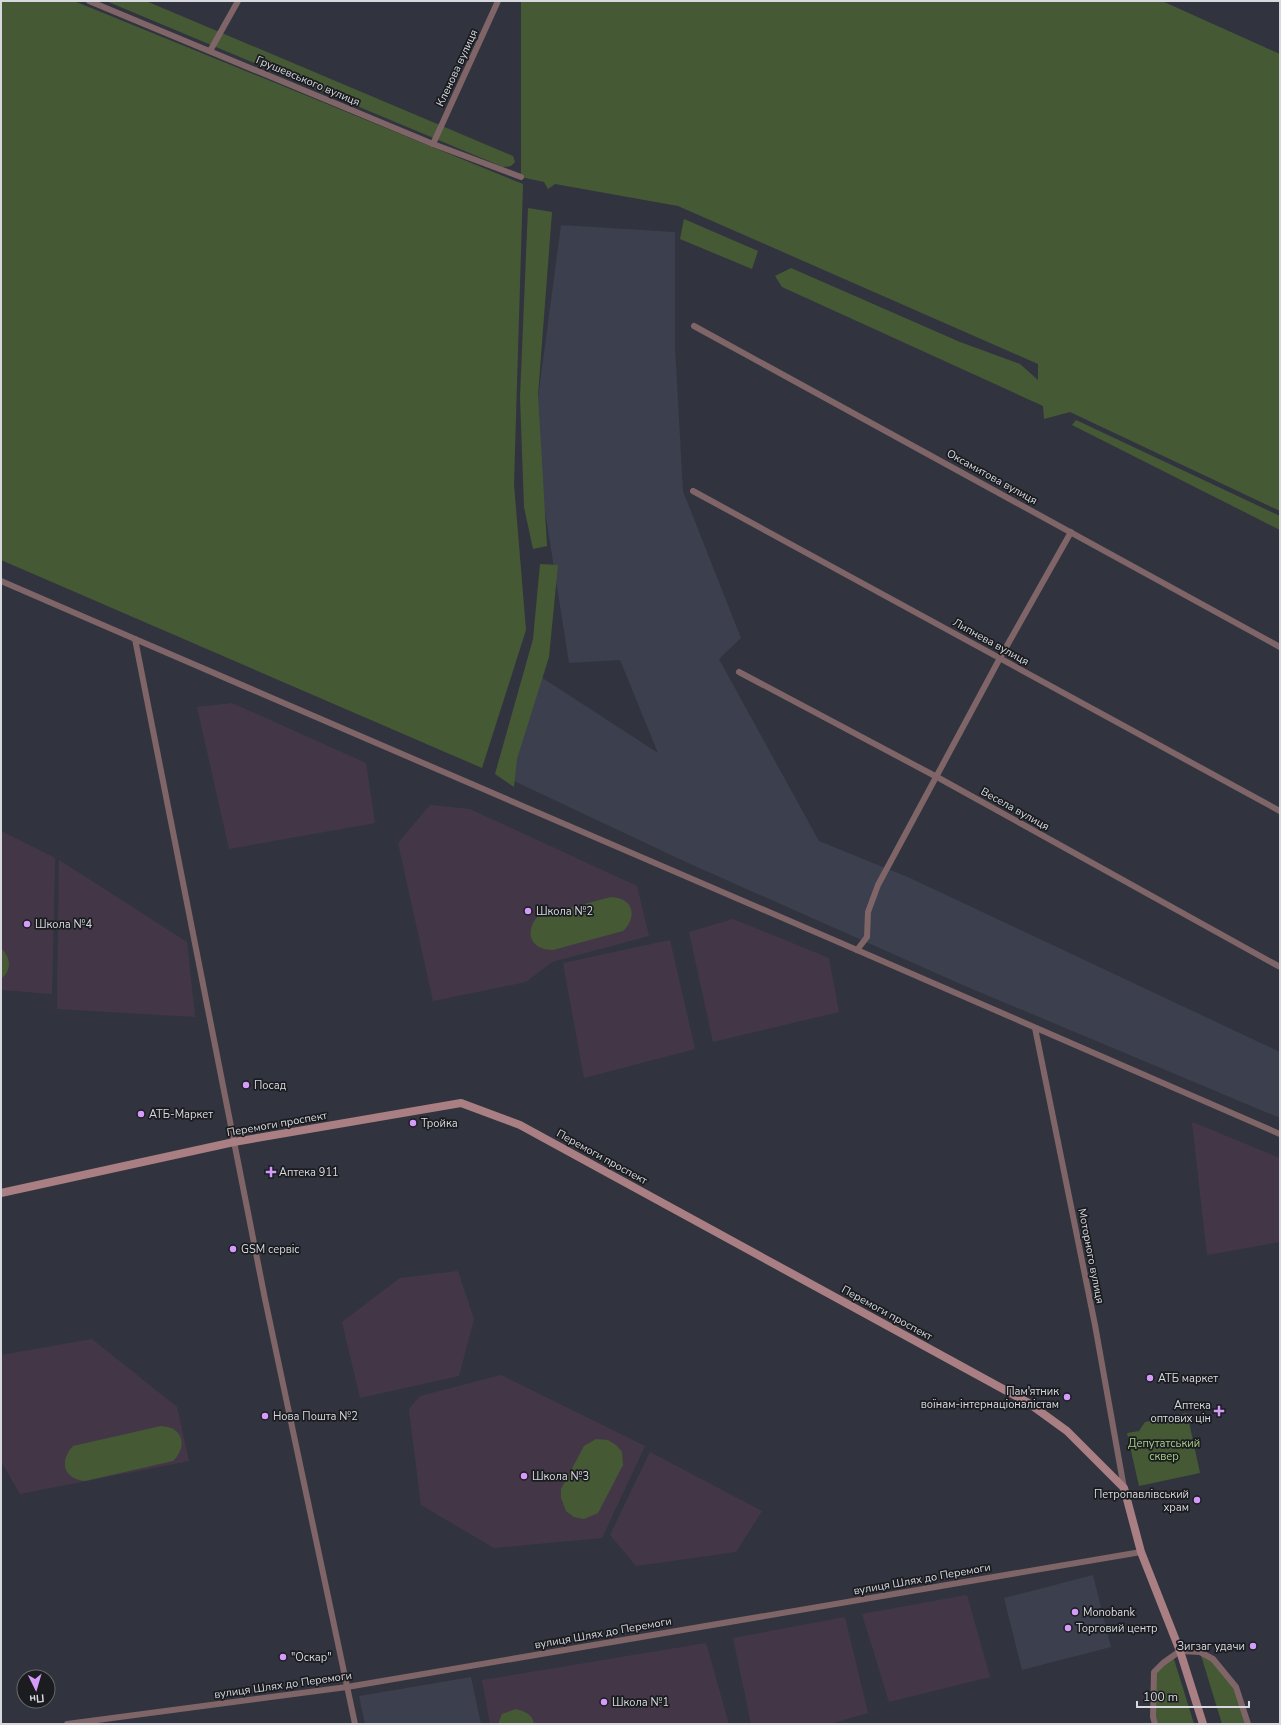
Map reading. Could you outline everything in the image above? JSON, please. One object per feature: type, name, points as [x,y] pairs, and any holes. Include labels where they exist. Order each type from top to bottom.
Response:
[{"type":"street","name":"Грушевського вулиця","points":[[89,1],[433,144],[521,177]]},
{"type":"street","points":[[210,51],[238,1]]},
{"type":"street","name":"Кленова вулиця","points":[[433,144],[498,1]]},
{"type":"street","name":"Оксамитова вулиця","points":[[694,326],[1280,647]]},
{"type":"street","name":"Липнева вулиця","points":[[693,491],[1280,811]]},
{"type":"street","points":[[857,950],[867,937],[868,912],[878,885],[1000,658],[1071,532]]},
{"type":"street","points":[[1,582],[857,950],[1280,1134]]},
{"type":"street","points":[[135,639],[234,1142],[355,1724]]},
{"type":"street","name":"Весела вулиця","points":[[739,672],[937,777],[1280,967]]},
{"type":"street","name":"Моторного вулиця","points":[[1035,1028],[1095,1325],[1124,1488]]},
{"type":"street","name":"Перемоги проспект","points":[[1,1193],[234,1142],[461,1103],[520,1125],[1027,1402],[1067,1431],[1124,1488]]},
{"type":"street","points":[[1124,1488],[1141,1552],[1180,1651],[1203,1724]]},
{"type":"street","name":"вулиця Шлях до Перемоги","points":[[67,1724],[347,1687],[1141,1552]]},
{"type":"street","points":[[1155,1724],[1153,1717],[1154,1672],[1163,1663],[1180,1651],[1200,1652],[1213,1659],[1236,1688],[1248,1724]]},
{"type":"shaded area","points":[[561,225],[675,232],[675,347],[683,491],[741,638],[719,659],[819,841],[910,878],[1280,1052],[1280,1118],[965,986],[688,863],[503,776],[541,677],[658,753],[620,660],[569,663],[533,435]]},
{"type":"shaded area","points":[[232,703],[366,763],[375,823],[229,849],[197,707]]},
{"type":"shaded area","name":"Школа №2","points":[[430,805],[470,809],[637,886],[649,936],[552,962],[526,982],[433,1001],[398,843]]},
{"type":"shaded area","name":"Школа №4","points":[[1,831],[55,858],[52,994],[1,990]]},
{"type":"shaded area","points":[[59,860],[187,942],[195,1017],[57,1009]]},
{"type":"shaded area","points":[[733,919],[829,958],[839,1012],[713,1042],[689,932]]},
{"type":"shaded area","points":[[670,940],[695,1049],[584,1078],[563,963]]},
{"type":"shaded area","points":[[1192,1122],[1280,1158],[1280,1242],[1207,1255]]},
{"type":"shaded area","points":[[458,1271],[474,1319],[459,1376],[360,1398],[342,1322],[400,1278]]},
{"type":"shaded area","points":[[92,1339],[177,1407],[189,1461],[20,1494],[1,1461],[1,1355]]},
{"type":"shaded area","name":"Школа №3","points":[[501,1375],[645,1446],[602,1538],[494,1548],[421,1505],[409,1409],[420,1396]]},
{"type":"shaded area","points":[[650,1452],[762,1511],[736,1552],[636,1566],[610,1535]]},
{"type":"shaded area","points":[[1093,1575],[1111,1647],[1022,1670],[1004,1598]]},
{"type":"shaded area","points":[[967,1595],[990,1677],[889,1702],[862,1614]]},
{"type":"shaded area","points":[[845,1617],[868,1713],[830,1724],[751,1724],[733,1638]]},
{"type":"shaded area","name":"Школа №1","points":[[706,1643],[729,1724],[490,1724],[482,1680]]},
{"type":"shaded area","points":[[471,1677],[481,1724],[365,1724],[359,1696]]},
{"type":"green space","points":[[1,1],[74,1],[523,184],[514,484],[526,630],[482,768],[1,560]]},
{"type":"green space","points":[[106,1],[146,1],[513,156],[515,162],[511,166],[503,167]]},
{"type":"green space","points":[[521,1],[1162,1],[1280,54],[1280,511],[1070,412],[1044,419],[1043,406],[782,287],[775,276],[791,268],[960,342],[1020,364],[1038,380],[1038,364],[678,206],[555,184],[548,189],[544,182],[521,177]]},
{"type":"green space","points":[[528,208],[552,212],[538,395],[547,546],[533,549],[524,507],[520,397]]},
{"type":"green space","points":[[684,219],[758,251],[752,269],[680,239]]},
{"type":"green space","points":[[1076,420],[1280,516],[1280,530],[1072,425]]},
{"type":"green space","points":[[540,564],[558,565],[549,657],[517,759],[514,787],[495,774],[533,639]]},
{"type":"green space","points":[[611,897],[624,901],[631,909],[631,920],[623,931],[553,950],[539,947],[534,943],[531,928],[538,916]]},
{"type":"green space","points":[[1,948],[7,956],[9,964],[7,972],[1,979]]},
{"type":"green space","name":"Депутатський сквер","points":[[1187,1413],[1200,1473],[1139,1486],[1127,1433],[1139,1431],[1145,1422]]},
{"type":"green space","points":[[161,1426],[174,1430],[181,1438],[181,1449],[173,1461],[85,1481],[78,1480],[68,1473],[65,1463],[66,1458],[73,1446]]},
{"type":"green space","points":[[596,1439],[608,1440],[616,1445],[622,1452],[623,1465],[598,1513],[584,1519],[574,1517],[566,1511],[561,1498],[561,1489],[584,1446]]},
{"type":"green space","points":[[1200,1652],[1213,1659],[1236,1687],[1248,1724],[1222,1724]]},
{"type":"green space","points":[[1173,1656],[1194,1724],[1155,1724],[1154,1672]]},
{"type":"green space","points":[[516,1709],[528,1714],[532,1718],[534,1724],[498,1724],[502,1714]]},
{"type":"place","name":"Школа №2","points":[[528,911]]},
{"type":"place","name":"Школа №4","points":[[27,924]]},
{"type":"place","name":"Посад","points":[[246,1085]]},
{"type":"place","name":"АТБ-Маркет","points":[[141,1114]]},
{"type":"place","name":"Тройка","points":[[413,1123]]},
{"type":"place","name":"Аптека 911","points":[[271,1172]]},
{"type":"place","name":"GSM сервіс","points":[[233,1249]]},
{"type":"place","name":"АТБ маркет","points":[[1150,1378]]},
{"type":"place","name":"Пам'ятник воїнам-інтернаціоналістам","points":[[1067,1397]]},
{"type":"place","name":"Аптека оптових цін","points":[[1219,1411]]},
{"type":"place","name":"Нова Пошта №2","points":[[265,1416]]},
{"type":"place","name":"Школа №3","points":[[524,1476]]},
{"type":"place","name":"Петропавлівський храм","points":[[1197,1500]]},
{"type":"place","name":"Monobank","points":[[1075,1612]]},
{"type":"place","name":"Торговий центр","points":[[1068,1628]]},
{"type":"place","name":"Зигзаг удачи","points":[[1253,1646]]},
{"type":"place","name":"\"Оскар\"","points":[[283,1657]]},
{"type":"place","name":"Школа №1","points":[[604,1702]]}]
